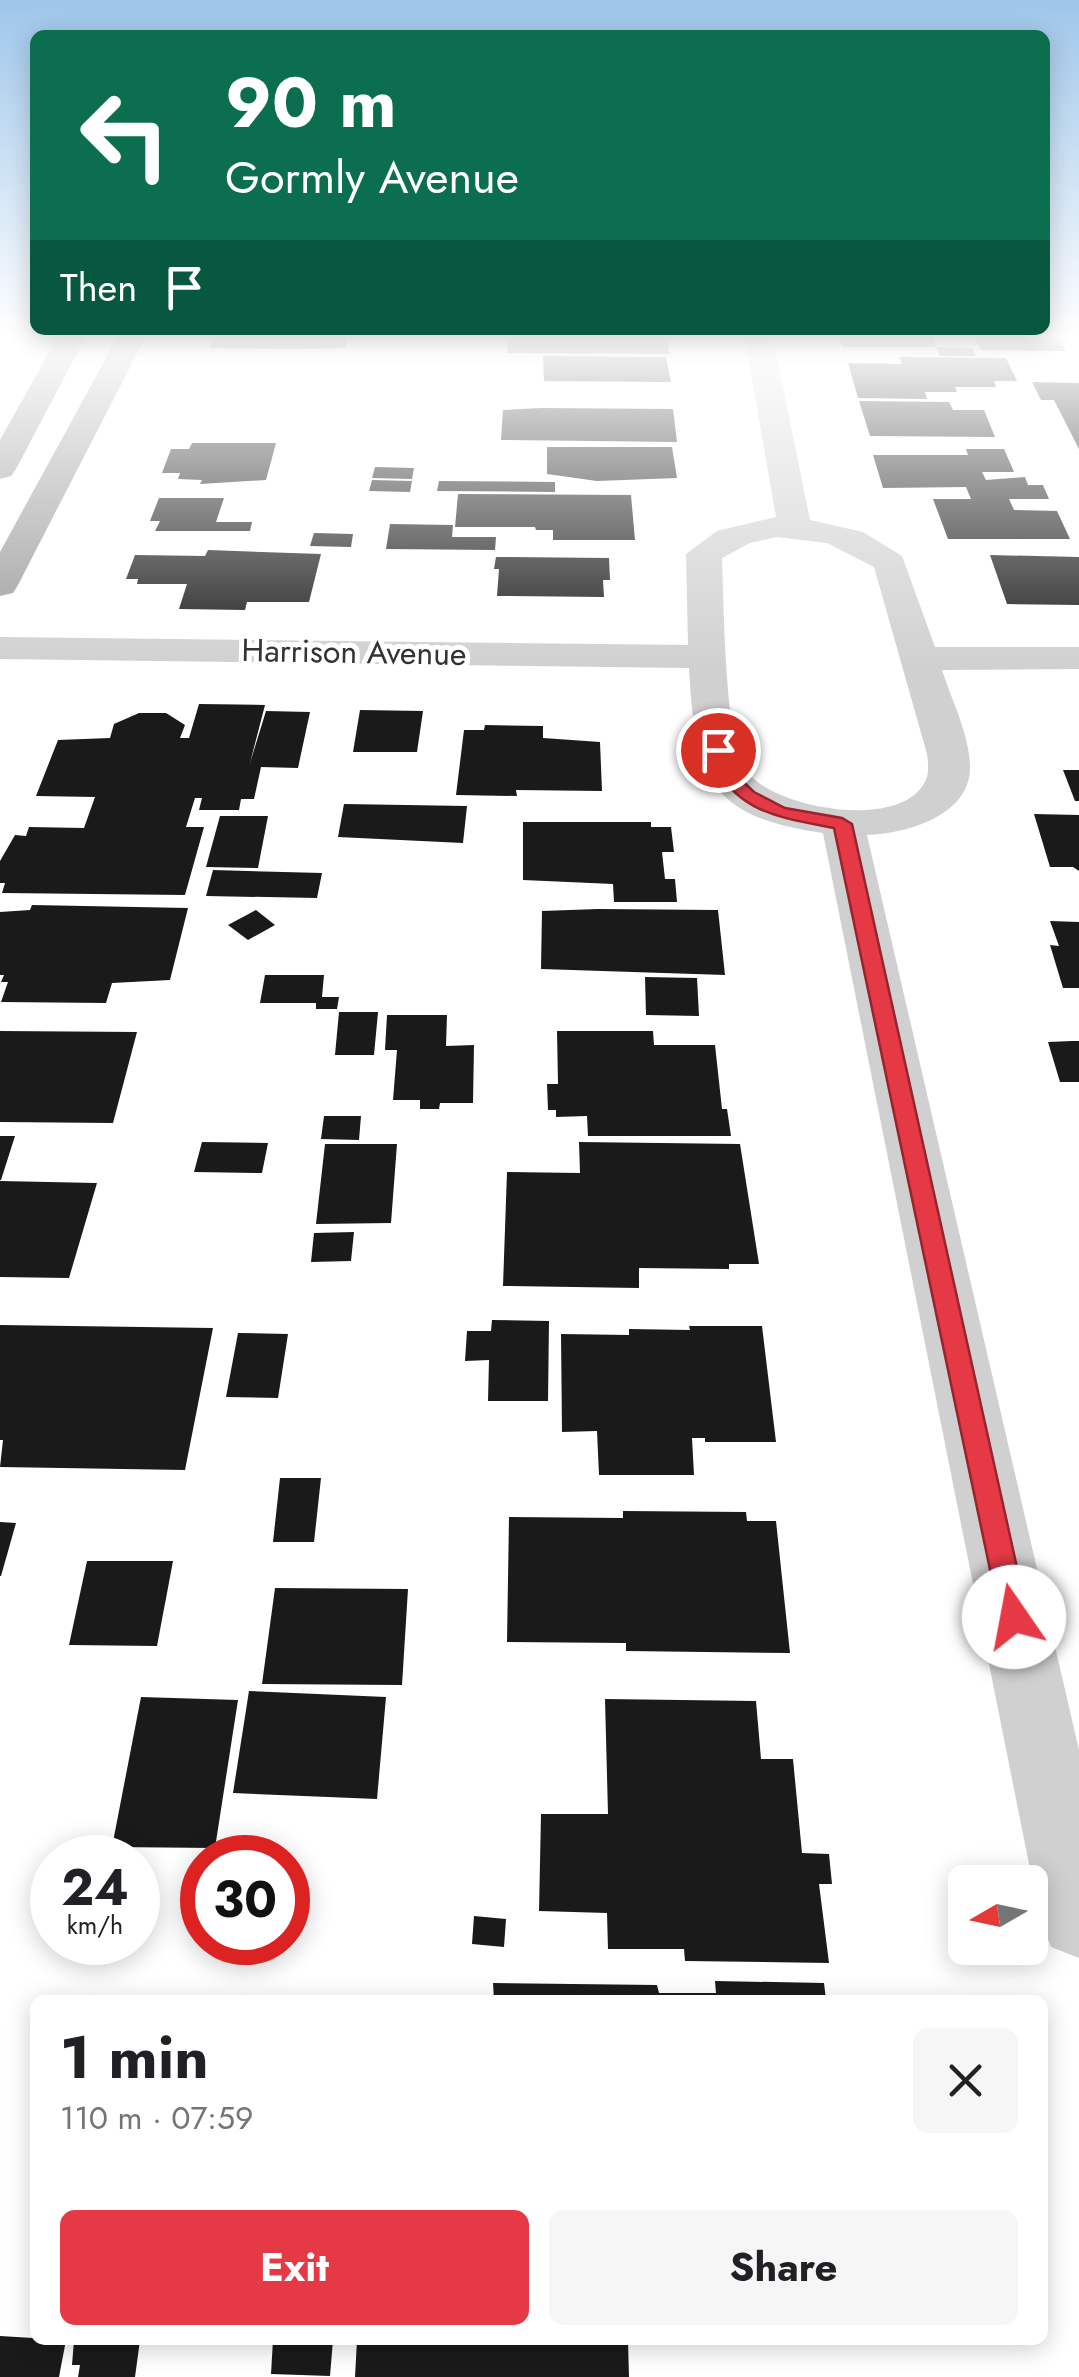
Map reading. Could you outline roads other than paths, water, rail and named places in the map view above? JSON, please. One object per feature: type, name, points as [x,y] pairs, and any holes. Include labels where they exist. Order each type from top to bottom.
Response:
[{"type":"highway","points":[[0,586],[72,449]]},
{"type":"street","points":[[780,449],[795,528]]},
{"type":"street","points":[[795,528],[845,536],[872,548],[890,563],[948,754],[948,778],[934,799],[906,815],[863,824],[780,813],[748,796],[726,774],[718,750],[708,657],[704,554],[720,541],[746,532],[795,528]]},
{"type":"street","name":"Harrison Avenue","points":[[0,648],[708,657]]},
{"type":"street","points":[[920,660],[1079,658]]},
{"type":"street","points":[[842,824],[1079,1919]]}]
